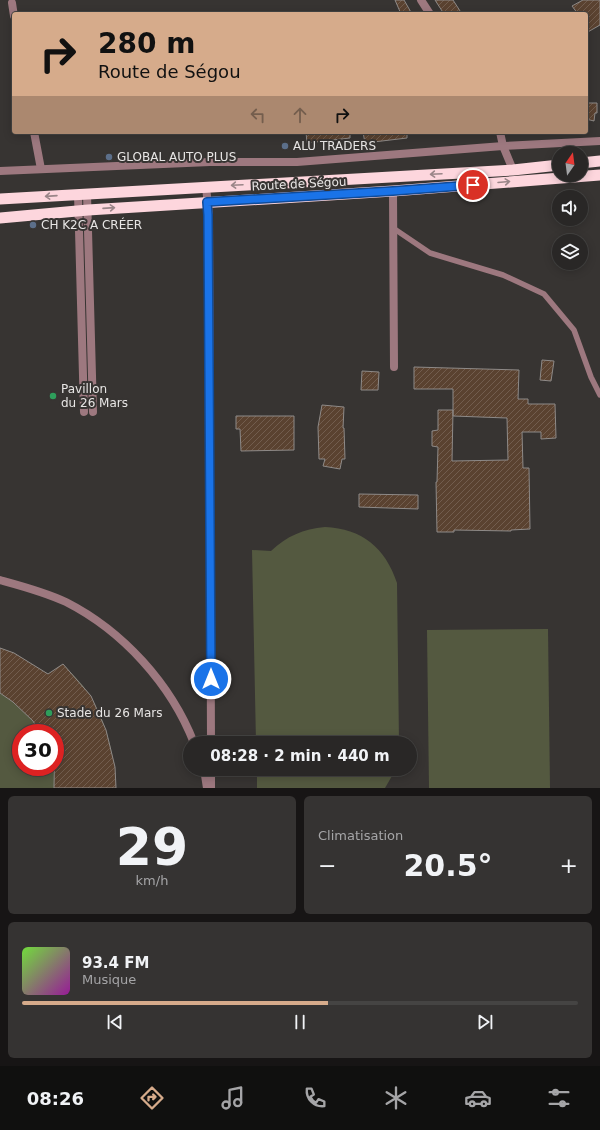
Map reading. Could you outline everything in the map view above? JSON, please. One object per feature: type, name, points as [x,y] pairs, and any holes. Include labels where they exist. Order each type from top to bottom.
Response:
[{"type":"highway","points":[[588,162],[600,161]]},
{"type":"highway","name":"Route de Ségou","points":[[0,199],[513,170],[552,166]]},
{"type":"highway","name":"Route de Ségou","points":[[0,218],[83,210],[393,191],[600,175]]},
{"type":"street","points":[[421,0],[429,12]]},
{"type":"street","points":[[12,3],[13,12]]},
{"type":"street","points":[[34,134],[41,169]]},
{"type":"street","points":[[500,134],[503,146],[513,170]]},
{"type":"street","points":[[0,171],[210,162],[296,162],[503,146],[600,141]]},
{"type":"street","points":[[206,187],[209,223],[211,736]]},
{"type":"street","points":[[393,191],[394,367]]},
{"type":"street","points":[[83,194],[84,412]]},
{"type":"street","points":[[83,210],[93,412]]},
{"type":"street","points":[[0,580],[34,589],[66,602],[98,621],[127,645],[153,671],[176,708],[190,736]]},
{"type":"street","points":[[205,776],[207,788]]},
{"type":"street","points":[[211,776],[211,788]]},
{"type":"lane","points":[[393,228],[430,253],[503,274],[544,294],[574,330],[591,377],[600,395]]},
{"type":"green space","points":[[325,527],[350,532],[361,536],[379,550],[392,570],[397,583],[399,736],[256,736],[252,550],[271,551],[289,537],[310,529]]},
{"type":"green space","points":[[548,629],[550,788],[429,788],[427,630]]},
{"type":"green space","name":"Stade du 26 Mars","points":[[0,648],[14,653],[48,674],[63,664],[81,684],[97,707],[106,729],[114,764],[116,788],[0,788]]},
{"type":"green space","points":[[257,776],[392,776],[385,788],[257,788]]},
{"type":"building","points":[[395,0],[404,0],[411,12],[400,12]]},
{"type":"building","points":[[435,0],[453,0],[461,12],[443,12]]},
{"type":"building","points":[[583,0],[600,0],[600,25],[588,32],[588,12],[576,12],[572,6]]},
{"type":"building","points":[[588,103],[597,103],[597,113],[595,113],[594,121],[588,120]]},
{"type":"building","points":[[306,134],[350,134],[350,138],[307,143]]},
{"type":"building","points":[[363,134],[407,134],[407,138],[365,143]]},
{"type":"building","points":[[542,360],[554,361],[551,381],[540,380]]},
{"type":"building","points":[[414,367],[519,370],[518,399],[528,399],[528,404],[555,404],[556,438],[541,439],[541,432],[522,432],[523,468],[529,468],[530,529],[511,531],[454,530],[454,532],[437,532],[436,482],[438,447],[432,446],[432,431],[438,430],[438,410],[453,410],[453,389],[414,389]],"holes":[[[453,410],[453,416],[507,418],[508,460],[452,461]]]},
{"type":"building","points":[[362,371],[379,372],[378,390],[361,390]]},
{"type":"building","points":[[322,405],[344,407],[343,428],[345,459],[342,459],[340,469],[323,466],[325,459],[319,459],[318,427]]},
{"type":"building","points":[[236,416],[294,416],[294,450],[241,451],[240,429],[236,429]]},
{"type":"building","points":[[359,494],[418,495],[418,509],[359,507]]},
{"type":"building","name":"Stade du 26 Mars","points":[[0,648],[14,653],[48,674],[63,664],[91,696],[106,730],[115,767],[116,788],[54,788],[54,776],[64,776],[64,724],[35,724],[13,702],[0,693]]},
{"type":"place","name":"ALU TRADERS","points":[[285,146]]},
{"type":"place","name":"GLOBAL AUTO PLUS","points":[[109,157]]},
{"type":"place","name":"CH K2C A CRÉER","points":[[33,225]]},
{"type":"place","name":"Pavillon du 26 Mars","points":[[53,396]]},
{"type":"place","name":"Stade du 26 Mars","points":[[49,713]]},
{"type":"route","points":[[211,679],[207,202],[473,185]]}]
